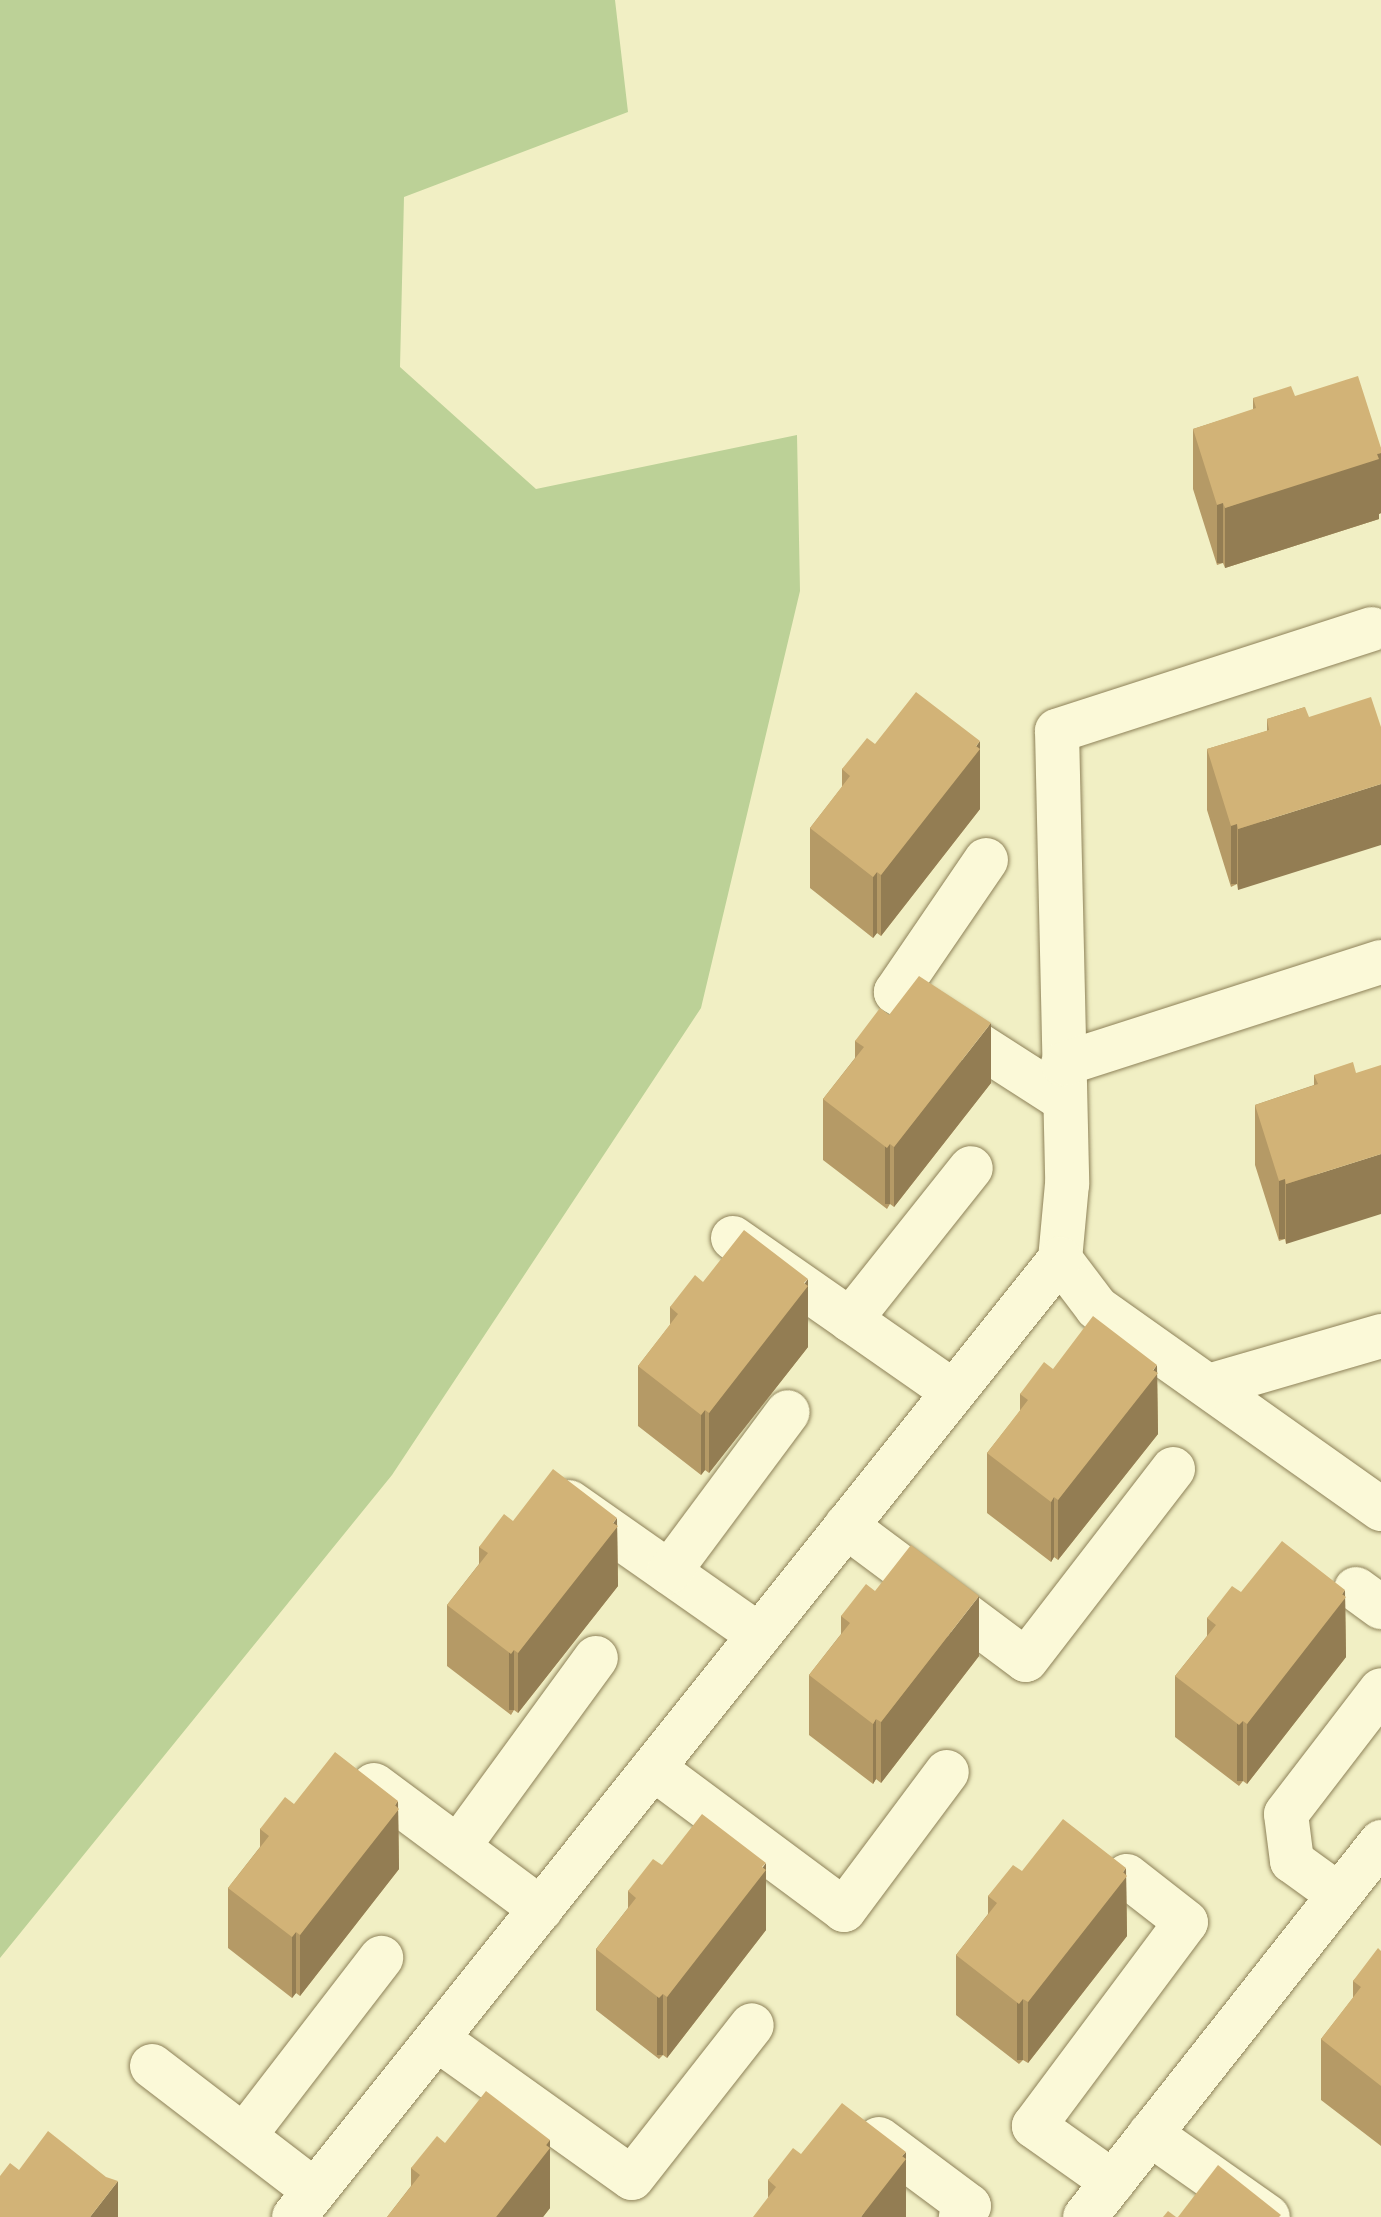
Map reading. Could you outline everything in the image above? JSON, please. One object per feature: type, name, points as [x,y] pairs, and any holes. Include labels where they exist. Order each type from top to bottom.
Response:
[{"type":"lane","points":[[152,2066],[244,2136],[304,2204],[1060,1259],[1067,1184],[1057,731],[1372,629]]},
{"type":"lane","points":[[986,860],[896,992],[1064,1082],[1381,962]]},
{"type":"lane","points":[[850,1320],[971,1168]]},
{"type":"lane","points":[[733,1238],[954,1392]]},
{"type":"lane","points":[[1060,1259],[1097,1308],[1381,1509]]},
{"type":"lane","points":[[1209,1386],[1381,1336]]},
{"type":"lane","points":[[669,1572],[788,1412]]},
{"type":"lane","points":[[846,1526],[1026,1660],[1173,1469]]},
{"type":"lane","points":[[560,1496],[759,1635]]},
{"type":"lane","points":[[458,1847],[596,1658]]},
{"type":"lane","points":[[1339,1895],[1292,1861],[1286,1814],[1381,1690]]},
{"type":"lane","points":[[653,1768],[844,1910],[947,1772]]},
{"type":"lane","points":[[374,1785],[541,1909]]},
{"type":"lane","points":[[1085,2217],[1339,1895],[1377,1856]]},
{"type":"lane","points":[[1113,2182],[1034,2126],[1186,1922],[1127,1876]]},
{"type":"lane","points":[[244,2136],[381,1958]]},
{"type":"lane","points":[[437,2039],[632,2178],[752,2025]]},
{"type":"lane","points":[[1150,2134],[1268,2217]]},
{"type":"lane","points":[[879,2139],[969,2206],[961,2217]]},
{"type":"green space","points":[[0,0],[615,0],[628,112],[404,197],[400,367],[536,489],[797,435],[800,591],[701,1008],[392,1475],[0,1958]]},
{"type":"building","points":[[1358,376],[1381,448],[1381,453],[1377,454],[1379,459],[1225,508],[1223,503],[1217,505],[1193,429],[1256,408],[1253,398],[1291,386],[1295,396]]},
{"type":"building","points":[[916,692],[980,741],[976,746],[980,749],[881,875],[877,872],[873,877],[810,828],[850,776],[842,769],[867,738],[875,744]]},
{"type":"building","points":[[1371,697],[1381,727],[1381,784],[1238,829],[1237,824],[1231,826],[1207,749],[1269,730],[1267,719],[1305,707],[1309,717]]},
{"type":"building","points":[[919,976],[991,1023],[894,1147],[890,1144],[887,1148],[823,1099],[864,1047],[855,1041],[880,1008],[889,1015]]},
{"type":"building","points":[[1353,1062],[1356,1073],[1381,1065],[1381,1154],[1286,1184],[1285,1179],[1279,1181],[1255,1105],[1318,1084],[1314,1075]]},
{"type":"building","points":[[744,1230],[808,1279],[804,1283],[808,1286],[709,1413],[705,1410],[701,1415],[638,1366],[678,1314],[670,1307],[695,1275],[703,1282]]},
{"type":"building","points":[[1093,1316],[1157,1365],[1153,1370],[1158,1373],[1058,1500],[1054,1497],[1051,1502],[987,1453],[1028,1400],[1020,1394],[1044,1362],[1053,1369]]},
{"type":"building","points":[[553,1469],[617,1518],[613,1523],[618,1526],[518,1653],[514,1650],[511,1654],[447,1605],[488,1553],[479,1547],[504,1514],[513,1521]]},
{"type":"building","points":[[1282,1541],[1345,1590],[1342,1594],[1346,1597],[1247,1724],[1243,1721],[1239,1725],[1175,1676],[1216,1625],[1207,1618],[1232,1586],[1241,1592]]},
{"type":"building","points":[[911,1545],[979,1596],[881,1722],[876,1719],[873,1724],[809,1675],[850,1623],[841,1616],[866,1584],[875,1591]]},
{"type":"building","points":[[335,1752],[398,1801],[395,1805],[399,1809],[300,1935],[296,1932],[292,1937],[228,1888],[269,1836],[260,1829],[285,1797],[294,1804]]},
{"type":"building","points":[[702,1814],[766,1863],[762,1867],[766,1870],[667,1997],[663,1994],[659,1998],[596,1949],[636,1898],[628,1891],[653,1859],[662,1865]]},
{"type":"building","points":[[1063,1819],[1126,1868],[1123,1872],[1127,1876],[1028,2002],[1023,1999],[1019,2004],[956,1955],[997,1903],[988,1896],[1013,1865],[1022,1871]]},
{"type":"building","points":[[1378,1948],[1381,1951],[1381,2086],[1321,2039],[1361,1987],[1353,1981]]},
{"type":"building","points":[[486,2091],[550,2140],[546,2145],[550,2148],[496,2217],[387,2217],[420,2175],[411,2168],[437,2136],[445,2143]]},
{"type":"building","points":[[842,2103],[906,2152],[902,2156],[906,2159],[861,2217],[753,2217],[776,2187],[768,2180],[793,2148],[801,2154]]},
{"type":"building","points":[[48,2131],[106,2177],[118,2181],[90,2217],[0,2217],[0,2176],[10,2163],[19,2170]]},
{"type":"building","points":[[1218,2165],[1281,2215],[1178,2217]]}]
